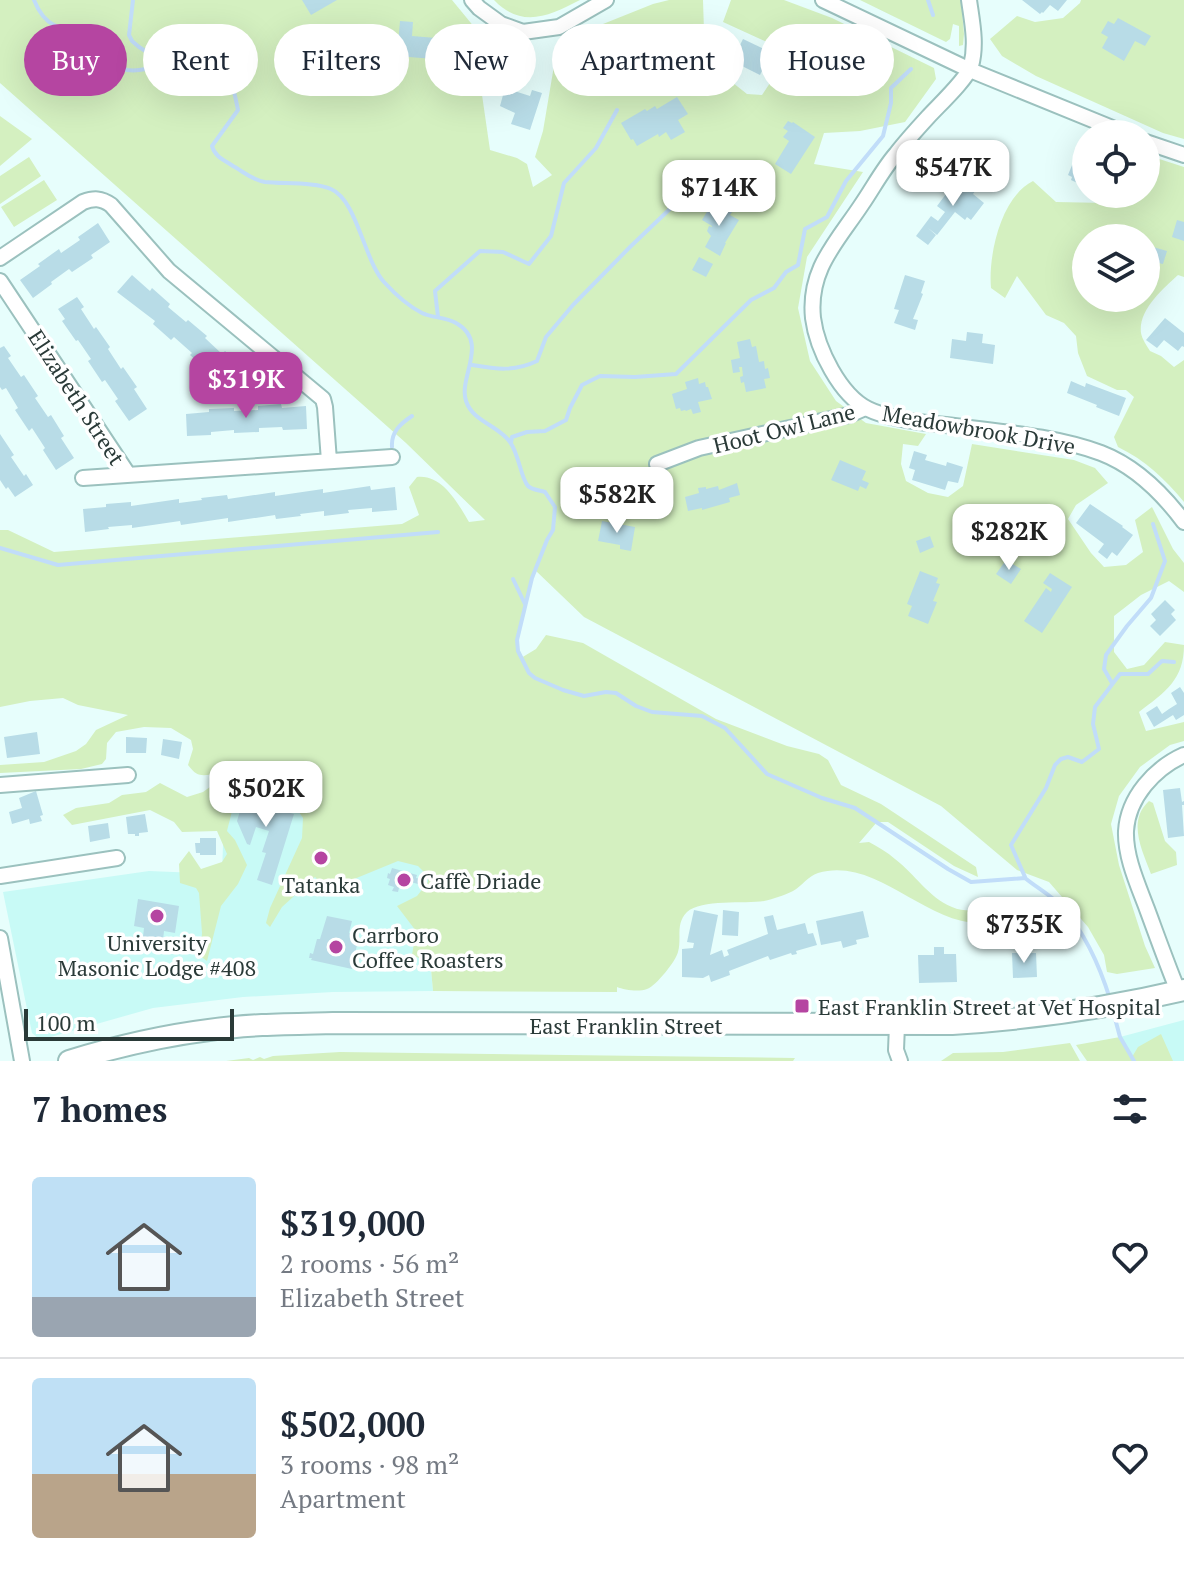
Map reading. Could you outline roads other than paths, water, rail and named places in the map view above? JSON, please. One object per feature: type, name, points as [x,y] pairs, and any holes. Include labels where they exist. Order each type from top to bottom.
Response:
[{"type":"main road","name":"East Franklin Street","points":[[69,1061],[158,1038],[277,1024],[978,1023],[1174,992]]},
{"type":"street","points":[[472,0],[501,24],[523,32],[559,27],[606,0]]},
{"type":"street","points":[[823,0],[970,70],[1093,120]]},
{"type":"street","points":[[969,0],[975,47],[970,70]]},
{"type":"street","name":"Meadowbrook Drive","points":[[970,70],[894,155],[826,256],[813,298],[813,320],[828,365],[852,397],[865,408],[876,412],[924,423],[1075,444],[1105,454],[1137,473],[1170,503],[1184,522]]},
{"type":"street","points":[[1160,147],[1184,155]]},
{"type":"street","points":[[0,258],[83,202],[91,199],[105,201],[169,271],[323,399],[329,461]]},
{"type":"street","name":"Elizabeth Street","points":[[0,281],[128,474]]},
{"type":"street","name":"Hoot Owl Lane","points":[[657,464],[699,448],[849,415],[865,408]]},
{"type":"street","name":"Elizabeth Street","points":[[83,478],[392,457]]},
{"type":"street","points":[[1174,992],[1130,858],[1126,831],[1132,805],[1141,790],[1157,771],[1184,755]]},
{"type":"street","points":[[0,785],[128,775]]},
{"type":"street","points":[[0,876],[117,858]]},
{"type":"street","points":[[0,938],[22,1061]]},
{"type":"street","points":[[897,1025],[896,1050],[900,1061]]},
{"type":"waterway","points":[[34,0],[50,23],[93,37],[106,57],[124,69],[138,70],[190,57],[220,67],[230,79],[238,110],[212,146],[218,156],[260,181],[317,185],[340,195],[354,217],[371,260],[384,282],[417,310],[452,321],[466,331],[472,350],[465,392],[469,408],[505,436],[516,453],[528,486],[545,492],[555,507],[553,530],[532,578],[517,640],[518,651],[529,673],[563,690],[584,696],[616,693],[652,712],[702,716],[725,728],[767,774],[822,798],[855,808],[971,882],[1025,878],[1055,900],[1072,919],[1092,952],[1110,999]]},
{"type":"waterway","points":[[133,0],[129,35],[143,50]]},
{"type":"waterway","points":[[928,0],[933,15]]},
{"type":"waterway","points":[[511,443],[512,437],[545,431],[566,420],[582,385],[600,376],[676,374],[751,300],[774,288],[786,272],[798,265],[805,229],[827,217],[846,181],[883,136],[891,103],[891,88],[911,69]]},
{"type":"waterway","points":[[438,317],[435,291],[480,251],[503,252],[529,264],[551,236],[564,183],[596,148],[617,110]]},
{"type":"waterway","points":[[472,365],[513,368],[537,361],[546,337],[573,305],[630,247],[693,190]]},
{"type":"waterway","points":[[392,447],[397,429],[412,416]]},
{"type":"waterway","points":[[1112,683],[1104,669],[1106,655],[1151,598],[1165,561],[1153,524]]},
{"type":"waterway","points":[[0,548],[58,565],[438,532]]},
{"type":"waterway","points":[[513,579],[525,604]]},
{"type":"waterway","points":[[1025,877],[1011,845],[1046,788],[1055,765],[1068,757],[1082,762],[1099,749],[1093,724],[1095,707],[1120,674],[1148,674],[1162,661],[1174,662]]},
{"type":"waterway","points":[[1113,1011],[1120,1037],[1134,1061]]},
{"type":"place","name":"Tatanka","points":[[321,858]]},
{"type":"place","name":"Caffè Driade","points":[[404,880]]},
{"type":"place","name":"University Masonic Lodge #408","points":[[157,916]]},
{"type":"place","name":"Carrboro Coffee Roasters","points":[[336,947]]},
{"type":"place","name":"East Franklin Street at Vet Hospital","points":[[802,1006]]}]
